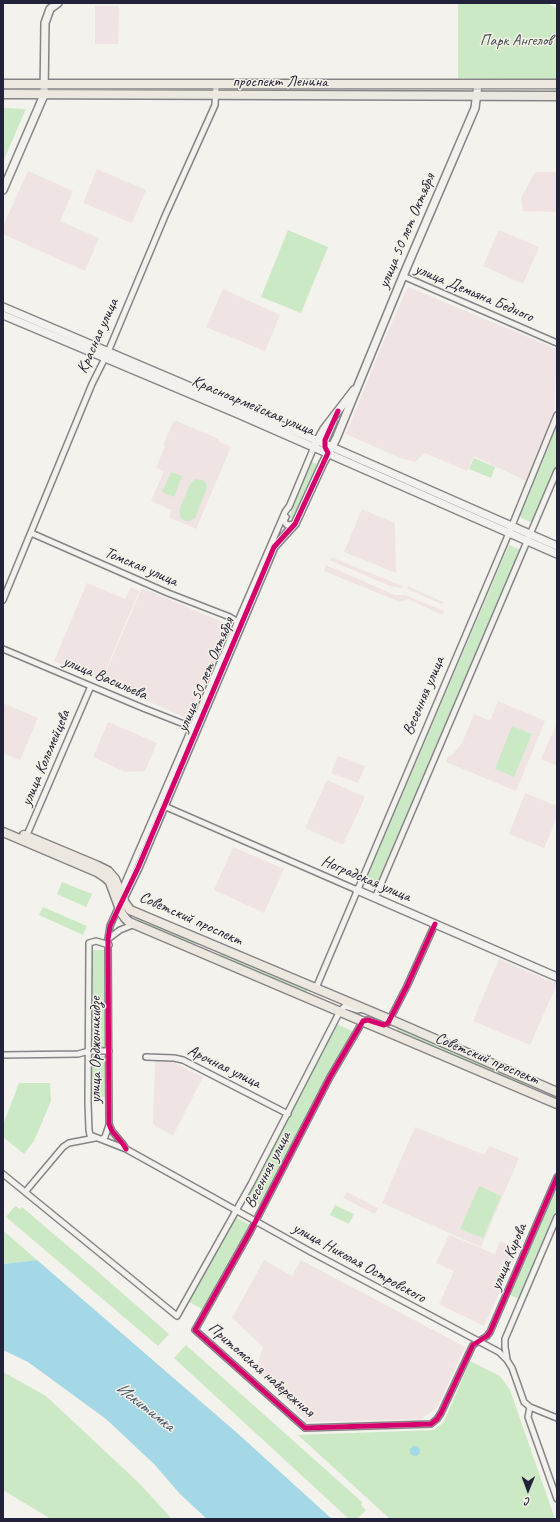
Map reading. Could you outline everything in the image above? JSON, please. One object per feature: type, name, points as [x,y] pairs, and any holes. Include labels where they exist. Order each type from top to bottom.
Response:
[{"type":"main road","name":"проспект Ленина","points":[[3,84],[557,84]]},
{"type":"main road","name":"проспект Ленина","points":[[3,94],[216,96],[557,96]]},
{"type":"main road","name":"Советский проспект","points":[[3,826],[25,839],[97,872],[106,878],[110,882],[124,918],[135,924],[557,1104]]},
{"type":"main road","name":"Советский проспект","points":[[3,832],[103,868],[115,879],[130,910],[557,1092]]},
{"type":"main road","points":[[198,951],[205,948],[205,943],[202,940]]},
{"type":"main road","points":[[221,961],[218,958],[217,953],[221,950],[226,950]]},
{"type":"main road","points":[[522,1089],[527,1087],[527,1079]]},
{"type":"street","points":[[3,190],[44,95],[45,23],[50,9],[58,3]]},
{"type":"street","name":"Красная улица","points":[[3,600],[92,384],[215,105],[216,84]]},
{"type":"street","name":"улица 50 лет Октября","points":[[119,907],[122,896],[274,547],[295,524],[354,399],[357,386],[402,276],[475,108],[478,84]]},
{"type":"street","name":"улица Демьяна Бедного","points":[[402,276],[557,343]]},
{"type":"street","name":"Красноармейская улица","points":[[3,307],[106,355],[330,450],[510,529],[557,554]]},
{"type":"street","name":"Красноармейская улица","points":[[3,316],[106,355]]},
{"type":"street","name":"улица 50 лет Октября","points":[[295,524],[290,525],[285,522],[290,505],[316,444],[324,429],[357,386]]},
{"type":"street","points":[[330,450],[325,444],[327,435],[338,411]]},
{"type":"street","name":"Весенняя улица","points":[[316,988],[557,415]]},
{"type":"street","name":"Красноармейская улица","points":[[316,444],[325,444]]},
{"type":"street","points":[[375,898],[557,471]]},
{"type":"street","name":"улица 50 лет Октября","points":[[240,623],[285,512],[290,505]]},
{"type":"street","name":"Томская улица","points":[[31,533],[147,584],[230,617],[240,623]]},
{"type":"street","name":"Красноармейская улица","points":[[529,538],[557,546]]},
{"type":"street","name":"улица Васильева","points":[[3,648],[91,686],[195,728]]},
{"type":"street","name":"улица Коломейцева","points":[[25,839],[91,686]]},
{"type":"street","name":"улица 50 лет Октября","points":[[122,896],[138,868],[195,728]]},
{"type":"street","name":"Ноградская улица","points":[[164,806],[557,977]]},
{"type":"street","name":"улица Орджоникидзе","points":[[119,907],[110,926],[109,942],[109,1124],[112,1131],[126,1149]]},
{"type":"street","points":[[109,942],[120,930],[135,924]]},
{"type":"street","points":[[390,1020],[435,924]]},
{"type":"street","name":"улица Орджоникидзе","points":[[95,1138],[90,1135],[89,1130],[89,943],[96,941],[109,942]]},
{"type":"street","name":"Советский проспект","points":[[340,1011],[346,1006],[356,1010],[364,1009]]},
{"type":"street","name":"Весенняя улица","points":[[26,1191],[177,1316],[288,1114],[340,1011]]},
{"type":"street","name":"Советский проспект","points":[[363,1021],[368,1020],[384,1025],[390,1020]]},
{"type":"street","name":"Весенняя улица","points":[[195,1330],[256,1222],[330,1077],[363,1021]]},
{"type":"street","points":[[3,1055],[78,1054],[89,1051],[109,1051]]},
{"type":"street","name":"Арочная улица","points":[[146,1057],[174,1058],[183,1060],[288,1114]]},
{"type":"street","points":[[102,1139],[105,1137],[109,1124]]},
{"type":"street","points":[[3,1174],[26,1191],[63,1146],[95,1138],[102,1139],[126,1149]]},
{"type":"street","name":"улица Николая Островского","points":[[126,1149],[256,1222],[492,1349],[507,1360],[515,1375],[524,1402],[530,1407]]},
{"type":"street","name":"улица Кирова","points":[[506,1339],[501,1345],[492,1349],[489,1338],[490,1332],[557,1177]]},
{"type":"street","name":"улица Кирова","points":[[507,1360],[504,1347],[506,1339],[557,1217]]},
{"type":"street","name":"Притомская набережная","points":[[195,1330],[305,1428],[431,1424],[436,1420],[440,1413],[470,1349],[478,1342]]},
{"type":"street","name":"улица Кирова","points":[[478,1342],[490,1332]]},
{"type":"street","points":[[557,1418],[530,1407],[528,1417],[557,1499]]},
{"type":"shaded area","points":[[95,6],[119,6],[118,44],[95,44]]},
{"type":"shaded area","points":[[97,169],[146,190],[132,223],[83,203]]},
{"type":"shaded area","points":[[28,171],[73,191],[60,221],[99,238],[85,271],[3,234],[3,226]]},
{"type":"shaded area","points":[[535,172],[557,172],[557,212],[523,211],[521,198]]},
{"type":"shaded area","points":[[499,230],[539,247],[523,284],[483,266]]},
{"type":"shaded area","points":[[408,287],[557,349],[554,415],[526,481],[474,456],[467,471],[425,453],[415,462],[400,458],[346,434],[384,340]]},
{"type":"shaded area","points":[[223,289],[280,315],[265,351],[206,327]]},
{"type":"shaded area","points":[[174,420],[219,439],[219,442],[231,447],[196,529],[169,517],[172,510],[151,501],[164,471],[156,468],[165,446],[163,445]]},
{"type":"shaded area","points":[[362,509],[395,523],[396,573],[344,552]]},
{"type":"shaded area","points":[[331,557],[400,585],[403,588],[390,586],[329,560]]},
{"type":"shaded area","points":[[326,565],[395,595],[405,595],[445,611],[442,615],[408,599],[400,602],[324,571]]},
{"type":"shaded area","points":[[87,583],[125,599],[131,587],[139,591],[101,681],[54,661]]},
{"type":"shaded area","points":[[408,586],[443,602],[442,604],[407,589]]},
{"type":"shaded area","points":[[142,588],[232,626],[191,720],[102,681]]},
{"type":"shaded area","points":[[498,701],[545,721],[516,791],[446,762],[447,757],[452,755],[462,743],[474,714],[488,720],[491,719]]},
{"type":"shaded area","points":[[3,703],[38,718],[20,760],[3,753]]},
{"type":"shaded area","points":[[108,722],[157,743],[145,771],[125,772],[93,757]]},
{"type":"shaded area","points":[[557,723],[557,766],[541,759]]},
{"type":"shaded area","points":[[338,756],[365,766],[358,783],[331,773]]},
{"type":"shaded area","points":[[327,780],[365,797],[343,845],[305,828]]},
{"type":"shaded area","points":[[525,793],[557,806],[557,818],[544,848],[509,834]]},
{"type":"shaded area","points":[[233,847],[284,869],[264,913],[214,890]]},
{"type":"shaded area","points":[[499,959],[557,984],[530,1045],[473,1021]]},
{"type":"shaded area","points":[[155,1061],[173,1062],[203,1077],[173,1136],[153,1124]]},
{"type":"shaded area","points":[[415,1127],[485,1155],[489,1146],[519,1158],[481,1247],[382,1203]]},
{"type":"shaded area","points":[[347,1192],[378,1208],[375,1214],[343,1198]]},
{"type":"shaded area","points":[[449,1235],[495,1254],[500,1241],[519,1249],[484,1326],[439,1304],[454,1271],[436,1263]]},
{"type":"shaded area","points":[[264,1260],[292,1276],[301,1260],[465,1347],[437,1408],[421,1419],[308,1422],[255,1370],[263,1347],[232,1318]]},
{"type":"green space","name":"Парк Ангелов","points":[[458,3],[548,3],[557,9],[557,80],[458,78]]},
{"type":"green space","points":[[3,108],[26,109],[3,162]]},
{"type":"green space","points":[[288,230],[328,247],[301,313],[261,297]]},
{"type":"green space","points":[[557,426],[557,466],[532,523],[520,517]]},
{"type":"green space","points":[[474,458],[495,467],[491,478],[469,469]]},
{"type":"green space","points":[[312,462],[317,464],[293,519],[291,519],[289,517]]},
{"type":"green space","points":[[171,472],[182,476],[174,497],[162,492]]},
{"type":"green space","points":[[195,479],[203,480],[206,483],[207,488],[195,518],[190,521],[185,521],[181,518],[179,511],[190,484]]},
{"type":"green space","points":[[509,545],[521,550],[378,885],[376,886],[367,882],[366,880]]},
{"type":"green space","points":[[512,726],[532,734],[514,777],[495,769]]},
{"type":"green space","points":[[62,882],[92,894],[86,907],[57,894]]},
{"type":"green space","points":[[43,907],[87,926],[83,935],[39,915]]},
{"type":"green space","points":[[139,917],[197,942],[195,946],[137,921]]},
{"type":"green space","points":[[91,950],[106,950],[105,1050],[90,1049]]},
{"type":"green space","points":[[221,953],[308,988],[306,993],[221,957]]},
{"type":"green space","points":[[337,1024],[354,1032],[262,1206],[246,1197]]},
{"type":"green space","points":[[398,1027],[525,1081],[526,1083],[523,1086],[396,1031]]},
{"type":"green space","points":[[91,1056],[106,1056],[106,1097],[91,1097]]},
{"type":"green space","points":[[19,1083],[50,1083],[51,1101],[34,1141],[24,1154],[3,1137],[3,1125]]},
{"type":"green space","points":[[557,1183],[557,1215],[522,1300],[510,1295]]},
{"type":"green space","points":[[479,1186],[501,1196],[483,1238],[460,1229]]},
{"type":"green space","points":[[335,1205],[354,1214],[349,1224],[330,1215]]},
{"type":"green space","points":[[15,1206],[20,1209],[22,1207],[169,1334],[158,1346],[6,1217]]},
{"type":"green space","points":[[232,1215],[250,1225],[204,1310],[187,1301]]},
{"type":"green space","points":[[3,1231],[6,1233],[37,1260],[3,1264]]},
{"type":"green space","points":[[186,1345],[362,1502],[361,1505],[366,1510],[357,1519],[349,1519],[174,1358]]},
{"type":"green space","points":[[470,1361],[500,1376],[510,1390],[555,1519],[390,1519],[298,1435],[434,1430],[444,1422]]},
{"type":"green space","points":[[3,1372],[46,1396],[139,1483],[172,1519],[51,1519],[3,1490]]},
{"type":"water","name":"Искитимка","points":[[37,1260],[236,1432],[332,1519],[207,1519],[180,1494],[154,1464],[106,1419],[28,1362],[3,1350],[3,1264]]},
{"type":"water","points":[[413,1446],[417,1446],[419,1447],[419,1455],[413,1456],[410,1453],[410,1449]]},
{"type":"tram line","points":[[3,89],[557,89]]},
{"type":"cycle path","points":[[126,1149],[112,1131],[109,1124],[108,939],[110,926],[138,868],[274,547],[295,524],[328,453],[325,447],[325,440],[338,411]]},
{"type":"cycle path","points":[[435,924],[407,986],[388,1023],[384,1025],[368,1020],[363,1021],[330,1077],[250,1232],[195,1330],[305,1428],[431,1424],[441,1413],[473,1345],[487,1336],[490,1332],[557,1177]]}]
